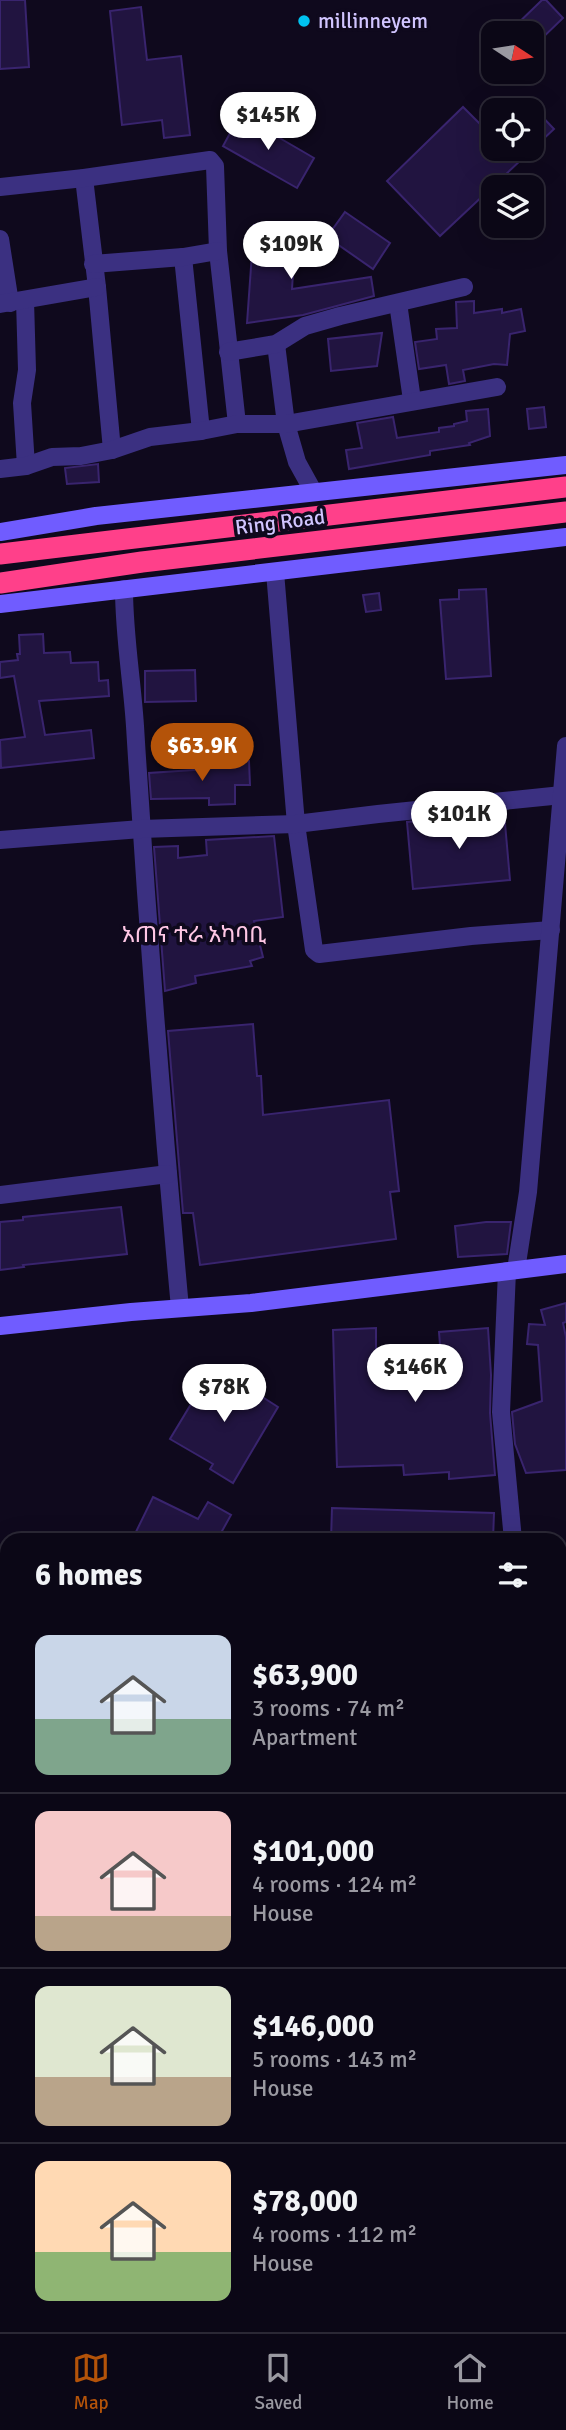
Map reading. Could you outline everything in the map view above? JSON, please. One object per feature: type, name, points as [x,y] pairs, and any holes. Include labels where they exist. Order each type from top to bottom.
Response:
[{"type":"highway","name":"Ring Road","points":[[0,554],[566,487]]},
{"type":"highway","name":"Ring Road","points":[[0,583],[142,562],[566,512]]},
{"type":"main road","points":[[0,532],[96,516],[566,465]]},
{"type":"main road","points":[[0,604],[566,537]]},
{"type":"main road","points":[[0,1326],[251,1303],[566,1264]]},
{"type":"street","points":[[0,187],[210,160],[215,166],[218,251],[237,424]]},
{"type":"street","points":[[84,178],[97,287],[111,450]]},
{"type":"street","points":[[0,239],[27,370],[22,403],[26,466]]},
{"type":"street","points":[[93,264],[183,257],[218,251]]},
{"type":"street","points":[[183,257],[201,431]]},
{"type":"street","points":[[12,302],[97,287]]},
{"type":"street","points":[[228,352],[276,344],[304,326],[464,287]]},
{"type":"street","points":[[398,303],[412,400]]},
{"type":"street","points":[[276,344],[286,424],[296,462],[313,491]]},
{"type":"street","points":[[0,469],[26,466],[52,457],[81,456],[111,450],[150,438],[237,424],[286,424],[497,387]]},
{"type":"street","points":[[275,572],[296,824],[314,950],[319,954],[471,936],[551,930]]},
{"type":"street","points":[[124,589],[124,621],[135,727],[180,1308]]},
{"type":"street","points":[[512,1533],[501,1412],[512,1270],[528,1192],[551,930],[559,910],[566,746]]},
{"type":"street","points":[[0,840],[141,830],[296,824],[562,795]]},
{"type":"street","points":[[0,1195],[168,1174]]},
{"type":"building","points":[[0,0],[25,0],[29,67],[0,69]]},
{"type":"building","points":[[542,0],[546,0],[563,18],[544,36],[544,21],[520,21]]},
{"type":"building","points":[[141,7],[147,60],[181,56],[190,135],[164,138],[162,120],[122,125],[110,11]]},
{"type":"building","points":[[463,107],[481,125],[481,161],[520,161],[505,175],[481,175],[481,198],[440,236],[387,181]]},
{"type":"building","points":[[240,115],[314,158],[297,188],[223,146]]},
{"type":"building","points":[[544,119],[554,129],[544,138]]},
{"type":"building","points":[[345,212],[390,243],[373,269],[327,237]]},
{"type":"building","points":[[254,225],[296,227],[292,289],[371,277],[374,296],[303,315],[247,323]]},
{"type":"building","points":[[474,301],[474,313],[502,309],[502,313],[521,309],[525,331],[510,334],[507,365],[494,364],[463,370],[465,381],[449,384],[446,365],[419,369],[415,342],[437,339],[436,329],[457,328],[456,302]]},
{"type":"building","points":[[382,333],[377,366],[331,371],[328,339]]},
{"type":"building","points":[[544,407],[546,427],[529,429],[527,409]]},
{"type":"building","points":[[488,409],[490,436],[469,443],[470,445],[349,469],[346,450],[362,448],[357,423],[393,417],[397,438],[439,432],[439,428],[467,421],[466,411]]},
{"type":"building","points":[[98,464],[99,482],[67,484],[65,468]]},
{"type":"building","points":[[486,589],[491,676],[446,679],[440,600],[459,599],[459,590]]},
{"type":"building","points":[[379,593],[381,610],[366,612],[363,595]]},
{"type":"building","points":[[43,634],[44,653],[70,652],[71,663],[98,662],[99,681],[108,680],[109,696],[39,701],[45,735],[91,730],[94,758],[1,768],[0,740],[25,737],[14,676],[0,678],[0,662],[18,660],[19,635]]},
{"type":"building","points":[[195,670],[196,701],[145,702],[145,671]]},
{"type":"building","points":[[249,761],[250,785],[235,785],[235,804],[209,805],[209,798],[151,799],[149,773],[208,769],[207,763]]},
{"type":"building","points":[[504,812],[510,880],[413,889],[407,822]]},
{"type":"building","points":[[274,836],[283,917],[254,921],[263,957],[250,961],[252,966],[195,976],[196,983],[165,991],[154,847],[178,846],[178,858],[207,855],[206,840]]},
{"type":"building","points":[[253,1024],[257,1076],[261,1076],[263,1115],[389,1100],[399,1191],[390,1192],[396,1239],[200,1265],[193,1213],[183,1213],[168,1031]]},
{"type":"building","points":[[121,1207],[127,1254],[0,1270],[0,1222],[23,1220],[23,1217]]},
{"type":"building","points":[[511,1222],[507,1254],[458,1257],[455,1226]]},
{"type":"building","points":[[566,1303],[566,1322],[563,1323],[566,1337],[566,1470],[526,1473],[515,1444],[512,1412],[542,1401],[538,1345],[527,1344],[529,1324],[545,1325],[541,1310]]},
{"type":"building","points":[[376,1328],[376,1349],[440,1345],[439,1332],[488,1328],[495,1475],[449,1479],[449,1472],[404,1475],[403,1465],[337,1467],[333,1330]]},
{"type":"building","points":[[214,1366],[278,1407],[233,1483],[210,1469],[213,1464],[170,1439]]},
{"type":"building","points":[[153,1497],[198,1519],[208,1502],[231,1515],[221,1533],[135,1533]]},
{"type":"building","points":[[332,1508],[494,1513],[493,1533],[331,1533]]},
{"type":"place","name":"millinneyem","points":[[304,21]]},
{"type":"district","name":"አጠና ተራ አካባቢ","points":[[194,934]]}]
